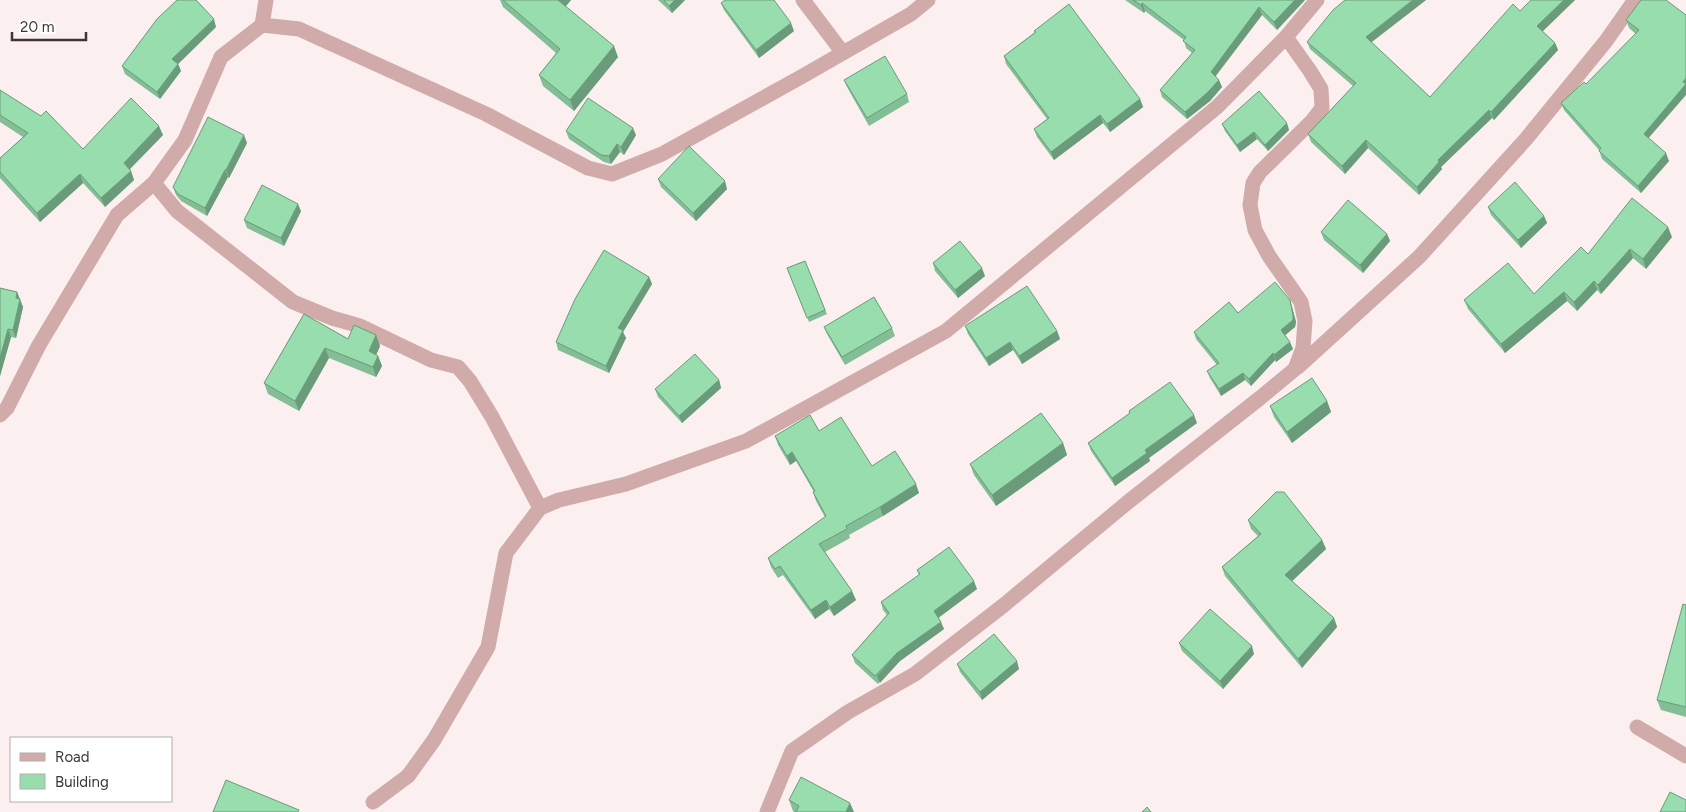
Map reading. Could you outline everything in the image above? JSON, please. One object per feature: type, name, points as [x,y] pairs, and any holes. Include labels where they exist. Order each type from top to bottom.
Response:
[{"type":"street","points":[[0,415],[7,408],[39,345],[117,215],[154,183],[185,140],[221,57],[262,25],[266,0]]},
{"type":"street","points":[[803,0],[843,53]]},
{"type":"street","points":[[262,25],[299,29],[486,114],[588,168],[612,174],[662,154],[911,14],[928,0]]},
{"type":"street","points":[[373,802],[408,776],[434,740],[488,647],[506,553],[540,508],[559,500],[626,484],[746,441],[946,331],[1217,107],[1286,37],[1317,0]]},
{"type":"street","points":[[766,812],[792,751],[848,712],[916,674],[1004,605],[1128,502],[1295,369],[1419,257],[1526,139],[1637,0]]},
{"type":"street","points":[[1286,37],[1321,89],[1322,108],[1312,121],[1260,172],[1253,183],[1250,205],[1255,230],[1269,256],[1301,302],[1305,321],[1303,348],[1295,369]]},
{"type":"street","points":[[154,183],[177,211],[293,302],[332,318],[360,326],[431,360],[458,367],[470,381],[492,417],[540,508]]},
{"type":"street","points":[[1637,727],[1686,756]]},
{"type":"building","points":[[177,0],[196,0],[214,19],[172,59],[178,64],[157,92],[122,66],[157,19]]},
{"type":"building","points":[[503,0],[558,0],[614,46],[570,100],[539,75],[560,49]]},
{"type":"building","points":[[664,0],[675,0],[669,6]]},
{"type":"building","points":[[725,0],[774,0],[791,23],[756,50],[721,3]]},
{"type":"building","points":[[1133,0],[1295,0],[1274,22],[1259,7],[1211,72],[1219,80],[1185,112],[1160,90],[1195,50],[1183,41],[1186,37],[1142,3],[1141,5]]},
{"type":"building","points":[[1345,0],[1413,0],[1366,37],[1430,97],[1513,4],[1520,11],[1531,0],[1564,0],[1537,26],[1555,43],[1491,112],[1489,110],[1438,160],[1439,162],[1417,187],[1366,140],[1342,166],[1308,134],[1356,83],[1307,42],[1333,10]]},
{"type":"building","points":[[1641,0],[1666,0],[1686,15],[1686,78],[1683,82],[1686,84],[1644,134],[1666,153],[1638,186],[1599,151],[1601,148],[1561,103],[1584,82],[1586,84],[1639,30],[1626,20]]},
{"type":"building","points":[[1069,4],[1140,99],[1107,124],[1100,115],[1051,152],[1034,129],[1049,118],[1004,56]]},
{"type":"building","points":[[885,56],[907,94],[867,118],[844,80]]},
{"type":"building","points":[[0,90],[41,116],[46,111],[83,149],[131,98],[159,126],[124,163],[131,171],[101,198],[80,174],[37,213],[0,172],[0,158],[28,133],[0,115]]},
{"type":"building","points":[[1259,91],[1287,123],[1265,145],[1254,132],[1237,145],[1222,124]]},
{"type":"building","points":[[588,98],[633,128],[621,147],[617,144],[609,156],[601,155],[566,131]]},
{"type":"building","points":[[208,117],[244,135],[205,208],[178,194],[173,187]]},
{"type":"building","points":[[689,146],[725,181],[693,213],[658,179]]},
{"type":"building","points":[[1515,182],[1544,216],[1518,240],[1488,207]]},
{"type":"building","points":[[262,185],[298,204],[281,238],[244,220]]},
{"type":"building","points":[[1632,198],[1668,227],[1643,259],[1630,249],[1598,285],[1594,281],[1574,302],[1564,292],[1501,344],[1464,300],[1508,263],[1534,294],[1581,247],[1588,254]]},
{"type":"building","points":[[1348,200],[1387,234],[1360,265],[1321,232]]},
{"type":"building","points":[[960,241],[982,268],[955,290],[933,263]]},
{"type":"building","points":[[604,250],[649,277],[618,328],[623,330],[606,366],[556,342],[575,299]]},
{"type":"building","points":[[805,261],[825,310],[807,318],[787,268]]},
{"type":"building","points":[[1275,282],[1290,300],[1293,320],[1281,330],[1290,342],[1274,355],[1273,353],[1249,379],[1243,373],[1219,389],[1207,371],[1219,363],[1194,332],[1229,302],[1238,313]]},
{"type":"building","points":[[1027,286],[1057,331],[1019,356],[1010,342],[986,358],[965,326]]},
{"type":"building","points":[[0,288],[17,292],[16,298],[20,299],[13,330],[8,329],[0,358]]},
{"type":"building","points":[[874,297],[892,328],[842,357],[824,327]]},
{"type":"building","points":[[304,314],[348,339],[354,325],[376,335],[369,351],[378,356],[373,367],[325,348],[295,401],[264,383]]},
{"type":"building","points":[[695,354],[719,380],[679,416],[655,389]]},
{"type":"building","points":[[1312,378],[1327,401],[1287,432],[1270,406]]},
{"type":"building","points":[[1170,382],[1194,415],[1145,450],[1147,453],[1112,478],[1088,443]]},
{"type":"building","points":[[1041,413],[1063,443],[992,495],[970,464]]},
{"type":"building","points":[[810,415],[819,431],[841,417],[872,466],[895,451],[916,484],[846,526],[847,529],[819,544],[852,591],[830,607],[826,600],[811,610],[780,566],[775,569],[768,558],[826,516],[813,492],[815,491],[792,452],[787,456],[775,436]]},
{"type":"building","points":[[1276,492],[1284,492],[1322,540],[1285,575],[1334,618],[1298,659],[1222,567],[1261,534],[1248,520]]},
{"type":"building","points":[[949,547],[974,581],[934,611],[941,622],[897,653],[875,676],[852,655],[889,613],[881,602],[920,574],[917,570]]},
{"type":"building","points":[[1683,604],[1686,605],[1686,707],[1657,700]]},
{"type":"building","points":[[1210,609],[1252,646],[1220,681],[1179,643]]},
{"type":"building","points":[[994,634],[1017,661],[980,692],[957,664]]},
{"type":"building","points":[[801,777],[850,803],[846,812],[796,812],[799,806],[789,800]]},
{"type":"building","points":[[226,780],[299,810],[298,812],[213,812]]},
{"type":"building","points":[[1670,792],[1686,800],[1686,812],[1660,812]]},
{"type":"building","points":[[1147,807],[1151,812],[1142,812]]}]
